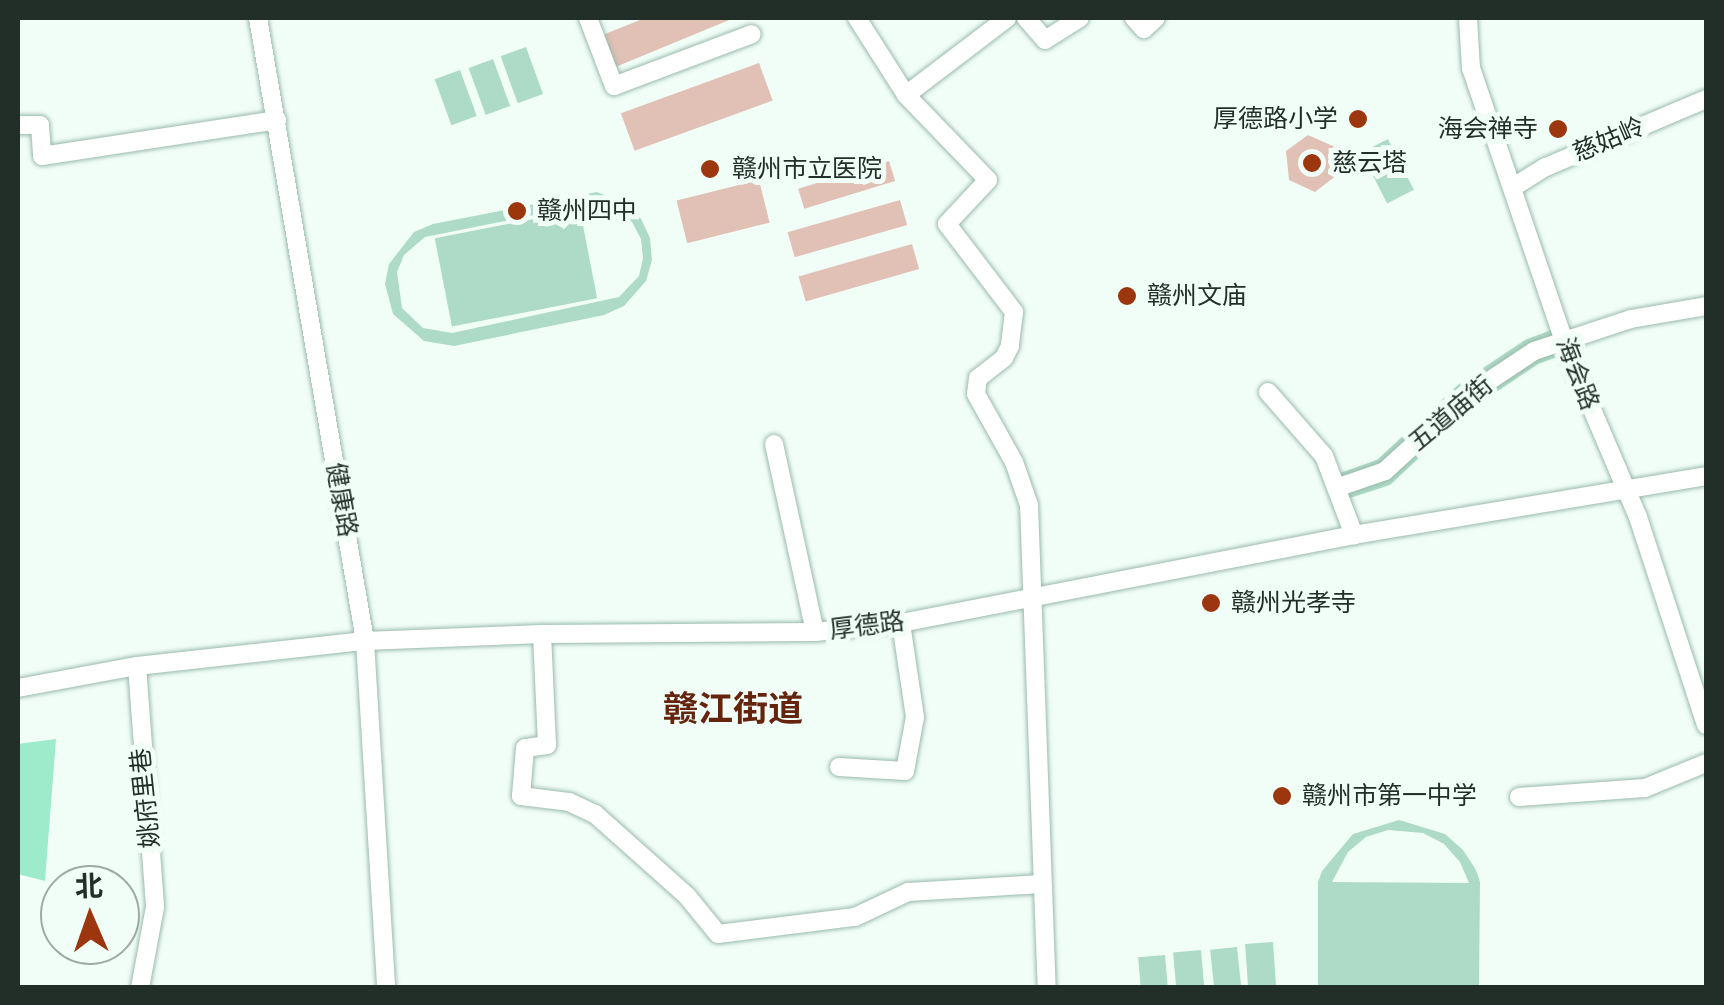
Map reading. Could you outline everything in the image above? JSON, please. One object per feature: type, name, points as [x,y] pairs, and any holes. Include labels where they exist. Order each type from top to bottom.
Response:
[{"type":"street","name":"健康路","points":[[258,18],[365,641],[386,988]]},
{"type":"street","points":[[588,18],[614,86],[752,34]]},
{"type":"street","points":[[856,18],[906,94],[988,180],[947,224],[1014,312],[1010,346],[1004,358],[978,378],[976,394],[1023,485],[1035,596],[1046,988]]},
{"type":"street","points":[[906,94],[1007,18]]},
{"type":"street","points":[[1026,18],[1045,40],[1080,18]]},
{"type":"street","points":[[1134,18],[1144,29],[1156,18]]},
{"type":"street","name":"海会路","points":[[1468,18],[1471,68],[1515,186],[1563,339],[1626,490],[1706,725]]},
{"type":"street","name":"慈姑岭","points":[[1515,186],[1546,167],[1706,99]]},
{"type":"street","points":[[18,126],[40,125],[42,156],[277,120]]},
{"type":"street","name":"五道庙街","points":[[1339,487],[1385,471],[1468,394],[1534,350],[1631,320],[1706,306]]},
{"type":"street","points":[[1268,392],[1307,432],[1339,487],[1354,535]]},
{"type":"street","points":[[774,444],[815,632]]},
{"type":"street","name":"厚德路","points":[[18,688],[137,666],[365,641],[542,634],[815,632],[901,623],[1354,535],[1706,476]]},
{"type":"street","points":[[839,767],[905,771],[914,717],[901,623]]},
{"type":"street","points":[[542,634],[548,745],[525,748],[521,796],[570,802],[596,814],[686,896],[718,934],[855,917],[908,892],[1042,884]]},
{"type":"street","name":"姚府里巷","points":[[137,666],[155,907],[140,988]]},
{"type":"street","points":[[1520,797],[1645,788],[1706,763]]},
{"type":"shaded area","points":[[526,47],[543,94],[518,103],[501,56]]},
{"type":"shaded area","points":[[493,59],[510,106],[486,115],[469,68]]},
{"type":"shaded area","points":[[460,70],[477,116],[451,125],[435,79]]},
{"type":"shaded area","points":[[1388,139],[1414,190],[1387,203],[1361,153]]},
{"type":"shaded area","points":[[597,192],[627,204],[641,219],[650,238],[652,260],[646,281],[624,306],[604,315],[454,346],[424,341],[393,314],[385,284],[389,264],[414,232],[433,224]],"holes":[[[589,204],[618,210],[632,222],[641,239],[643,258],[639,276],[619,297],[452,333],[423,328],[402,308],[397,272],[404,255],[425,237]]]},
{"type":"shaded area","points":[[580,210],[597,298],[452,327],[435,238]]},
{"type":"shaded area","points":[[1559,327],[1568,353],[1538,364],[1471,409],[1390,485],[1344,500],[1334,475],[1377,460],[1459,384],[1525,340]]},
{"type":"shaded area","points":[[56,739],[46,865],[40,865],[40,880],[18,874],[18,744]]},
{"type":"shaded area","points":[[1399,820],[1445,834],[1463,850],[1480,882],[1479,987],[1318,987],[1318,882],[1322,871],[1353,834]],"holes":[[[1388,830],[1423,833],[1444,844],[1460,862],[1469,883],[1332,882],[1348,852],[1366,837]]]},
{"type":"shaded area","points":[[1273,942],[1276,987],[1248,988],[1245,944]]},
{"type":"shaded area","points":[[1237,947],[1241,987],[1214,988],[1210,950]]},
{"type":"shaded area","points":[[1201,950],[1204,987],[1176,988],[1173,952]]},
{"type":"shaded area","points":[[1165,955],[1168,987],[1141,988],[1138,957]]},
{"type":"building","points":[[645,18],[734,18],[613,68],[600,36]]},
{"type":"building","points":[[759,63],[773,101],[635,151],[621,113]]},
{"type":"building","name":"慈云塔","points":[[1308,135],[1335,147],[1337,175],[1315,192],[1289,180],[1286,151]]},
{"type":"building","points":[[889,161],[895,181],[804,209],[798,189]]},
{"type":"building","points":[[759,180],[770,223],[687,243],[677,201]]},
{"type":"building","points":[[900,200],[907,225],[795,257],[788,232]]},
{"type":"building","points":[[912,244],[919,269],[806,302],[799,277]]},
{"type":"place","name":"厚德路小学","points":[[1358,119]]},
{"type":"place","name":"海会禅寺","points":[[1558,129]]},
{"type":"place","name":"慈云塔","points":[[1312,163]]},
{"type":"place","name":"赣州市立医院","points":[[710,169]]},
{"type":"place","name":"赣州四中","points":[[517,211]]},
{"type":"place","name":"赣州文庙","points":[[1127,296]]},
{"type":"place","name":"赣州光孝寺","points":[[1211,603]]},
{"type":"place","name":"赣州市第一中学","points":[[1282,796]]},
{"type":"district","name":"赣江街道","points":[[733,710]]}]
